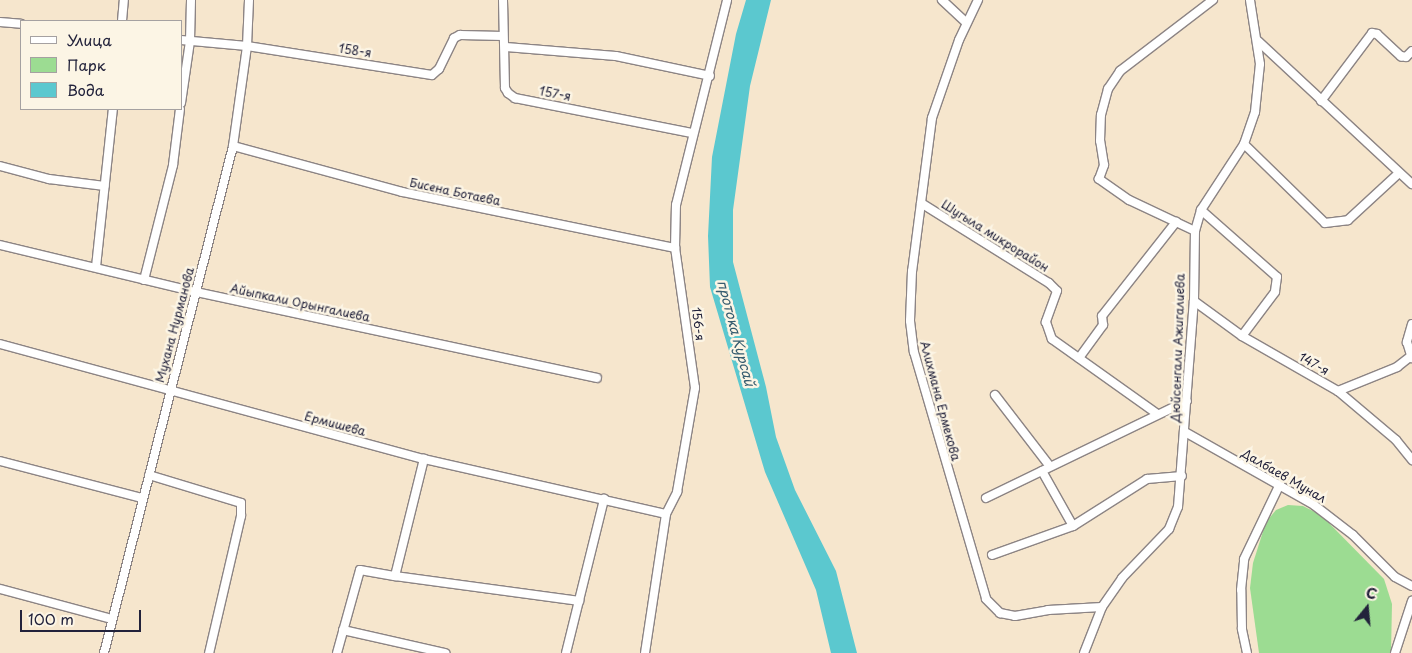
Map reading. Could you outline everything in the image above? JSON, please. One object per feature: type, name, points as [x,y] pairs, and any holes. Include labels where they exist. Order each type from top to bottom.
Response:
[{"type":"street","points":[[122,20],[124,0]]},
{"type":"street","points":[[182,90],[191,0]]},
{"type":"street","name":"Мухана Нурманова","points":[[104,653],[169,391],[233,146],[247,46],[249,0]]},
{"type":"street","name":"157-я","points":[[503,0],[503,36],[506,47],[504,88],[515,98],[692,133]]},
{"type":"street","name":"156-я","points":[[645,653],[666,514],[677,492],[695,388],[675,248],[676,205],[692,133],[710,76],[727,0]]},
{"type":"street","points":[[942,0],[966,22]]},
{"type":"street","name":"Алихмана Ермекова","points":[[978,0],[966,22],[932,118],[911,293],[914,352],[980,587],[986,599],[1000,613],[1015,616],[1048,610],[1102,607]]},
{"type":"street","points":[[1195,230],[1129,200],[1099,179],[1104,165],[1100,141],[1101,115],[1108,88],[1120,70],[1213,0]]},
{"type":"street","name":"Дюйсенгали Ажигалиева","points":[[1084,653],[1102,607],[1122,578],[1169,529],[1178,507],[1182,476],[1194,301],[1195,230],[1201,210],[1244,144],[1255,112],[1258,41],[1250,0]]},
{"type":"street","points":[[0,22],[20,24]]},
{"type":"street","points":[[1321,101],[1372,33],[1378,34],[1401,56],[1406,57],[1412,51]]},
{"type":"street","name":"158-я","points":[[186,40],[247,46],[432,74],[439,69],[454,38],[460,35],[503,36]]},
{"type":"street","points":[[1258,41],[1412,184]]},
{"type":"street","points":[[506,47],[616,56],[710,76]]},
{"type":"street","points":[[96,267],[113,110]]},
{"type":"street","points":[[144,280],[173,165],[180,110]]},
{"type":"street","points":[[1244,144],[1325,223],[1348,220],[1399,172]]},
{"type":"street","name":"Бисена Ботаева","points":[[233,146],[402,192],[675,248]]},
{"type":"street","points":[[0,166],[49,179],[105,186]]},
{"type":"street","name":"Шугыла микрорайон","points":[[921,203],[1049,283],[1057,291],[1046,322],[1052,339],[1156,413]]},
{"type":"street","points":[[1201,210],[1277,277],[1275,292],[1242,336]]},
{"type":"street","points":[[1079,358],[1102,325],[1102,316],[1176,222]]},
{"type":"street","name":"Айыпкали Орынгалиева","points":[[0,245],[196,292],[597,378]]},
{"type":"street","name":"147-я","points":[[1194,301],[1242,336],[1338,390],[1396,440],[1412,460]]},
{"type":"street","points":[[1338,390],[1397,367],[1411,357],[1407,342],[1412,324]]},
{"type":"street","name":"Ермишева","points":[[0,344],[424,459],[666,514]]},
{"type":"street","points":[[995,395],[1049,465]]},
{"type":"street","points":[[986,498],[1156,413],[1187,401]]},
{"type":"street","name":"Далбаев Мунал","points":[[1185,432],[1280,484],[1314,505],[1353,535],[1395,576],[1412,586]]},
{"type":"street","points":[[395,576],[424,459]]},
{"type":"street","points":[[0,461],[142,498]]},
{"type":"street","points":[[1042,471],[1073,526]]},
{"type":"street","points":[[149,475],[241,503],[241,516],[209,653]]},
{"type":"street","points":[[992,555],[1073,526],[1147,479],[1182,476]]},
{"type":"street","points":[[1247,653],[1242,629],[1241,590],[1244,559],[1280,484]]},
{"type":"street","points":[[566,653],[604,499]]},
{"type":"street","points":[[337,653],[360,570],[579,601]]},
{"type":"street","points":[[0,590],[112,619]]},
{"type":"street","points":[[1395,653],[1412,601]]},
{"type":"street","points":[[343,630],[445,653]]},
{"type":"green space","points":[[1288,505],[1303,506],[1321,515],[1384,579],[1392,604],[1391,653],[1259,653],[1250,588],[1253,563],[1266,522],[1276,510]]},
{"type":"water","name":"протока Курсай","points":[[746,0],[771,0],[750,86],[733,210],[733,262],[766,387],[776,437],[795,490],[836,571],[857,653],[831,653],[816,590],[765,472],[710,287],[708,236],[712,157],[736,34]]}]
